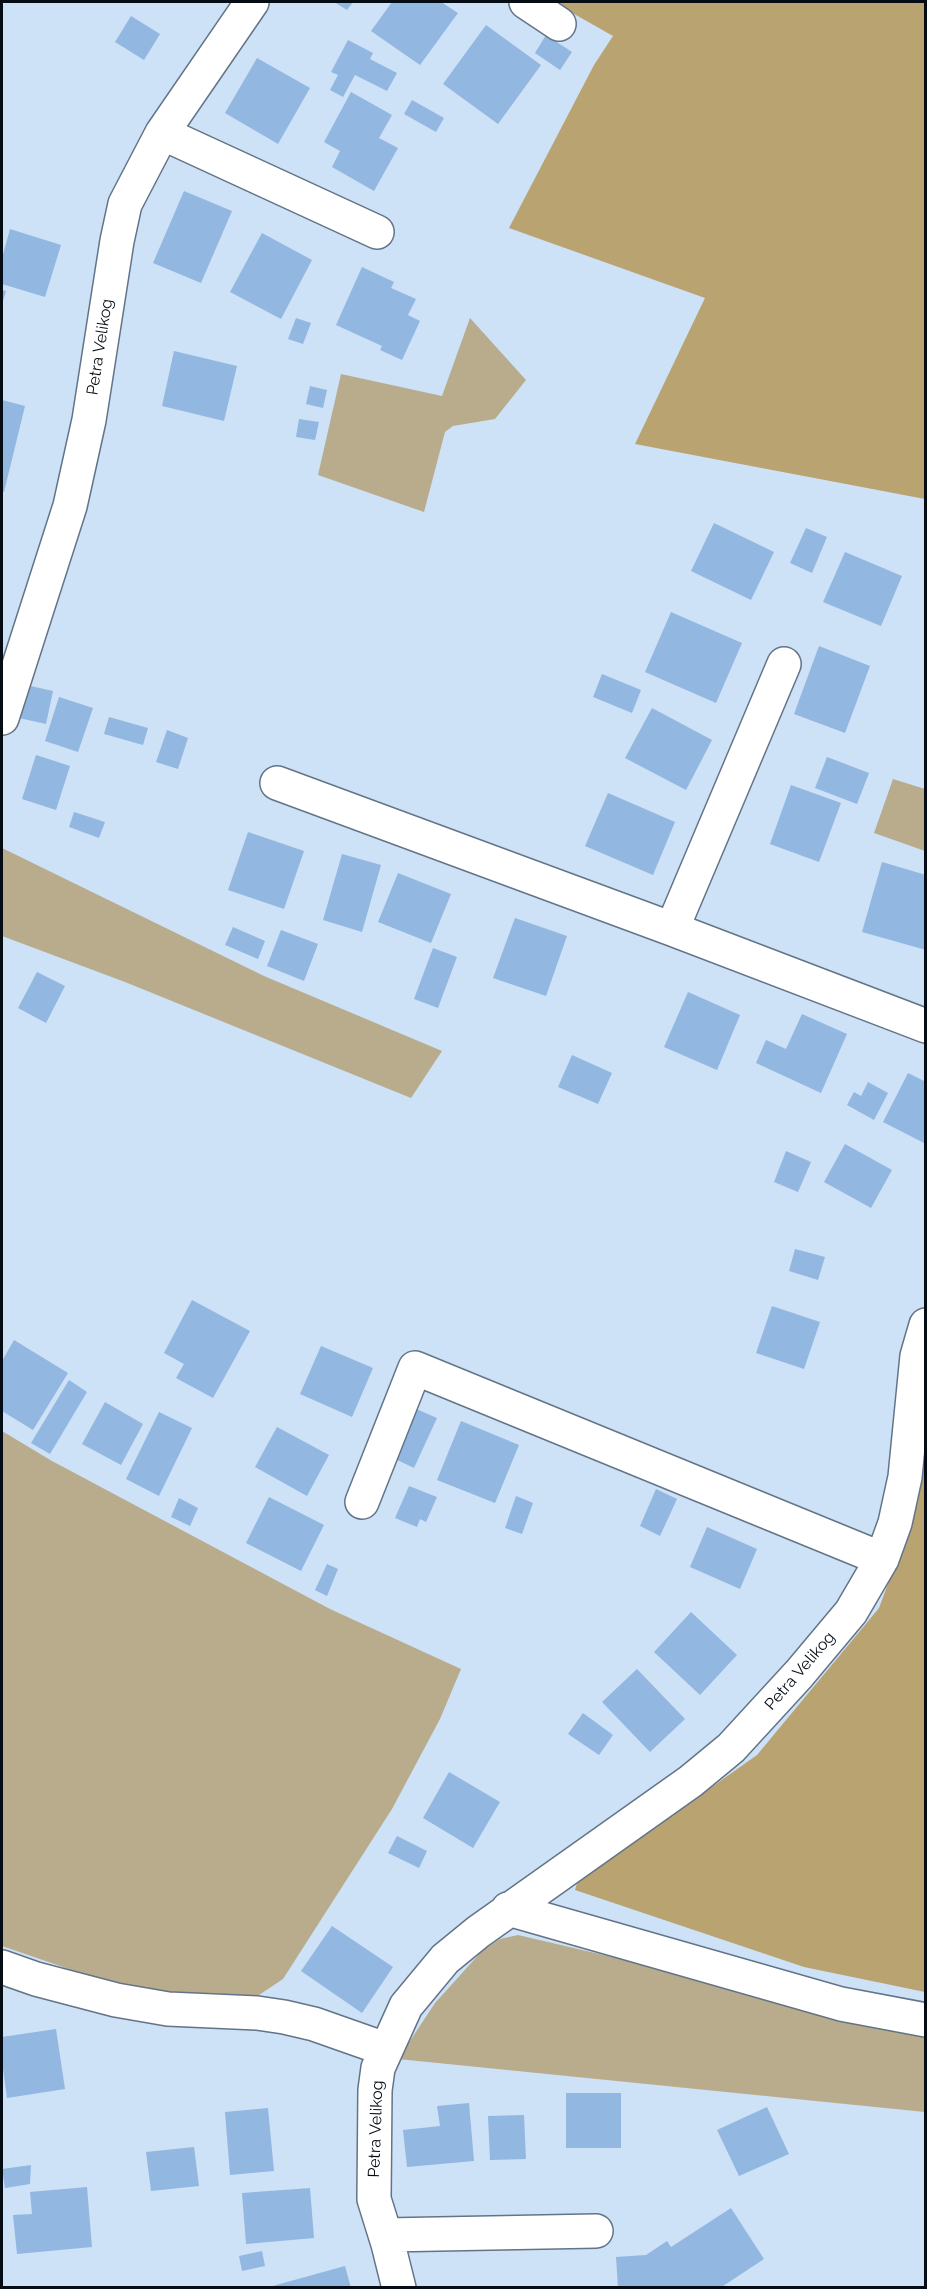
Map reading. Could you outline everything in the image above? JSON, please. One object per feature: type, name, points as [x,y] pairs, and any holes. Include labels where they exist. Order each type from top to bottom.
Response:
[{"type":"street","name":"Petra Velikog","points":[[2,718],[70,506],[89,420],[117,241],[125,204],[162,133],[252,2]]},
{"type":"street","points":[[526,2],[558,24]]},
{"type":"street","points":[[162,133],[377,232]]},
{"type":"street","points":[[672,929],[784,664]]},
{"type":"street","points":[[277,783],[926,1026]]},
{"type":"street","name":"Petra Velikog","points":[[399,2288],[386,2235],[374,2199],[375,2090],[378,2068],[406,2006],[445,1959],[508,1909],[691,1781],[731,1748],[800,1674],[851,1612],[882,1558],[895,1523],[905,1477],[917,1356],[926,1325]]},
{"type":"street","points":[[362,1502],[415,1368],[882,1558]]},
{"type":"street","points":[[508,1909],[841,2004],[926,2020]]},
{"type":"street","points":[[2,1967],[36,1979],[116,2000],[168,2009],[257,2013],[284,2017],[314,2024],[386,2049]]},
{"type":"street","points":[[386,2235],[596,2231]]},
{"type":"shaded area","points":[[553,2],[925,2],[925,499],[635,444],[705,298],[509,228],[594,65],[613,36]]},
{"type":"shaded area","points":[[470,318],[526,380],[495,419],[453,426],[445,432],[424,512],[318,475],[341,374],[442,396]]},
{"type":"shaded area","points":[[893,779],[925,789],[925,851],[874,833]]},
{"type":"shaded area","points":[[2,848],[264,976],[442,1051],[411,1098],[125,982],[2,936]]},
{"type":"shaded area","points":[[2,1431],[52,1461],[330,1609],[461,1669],[440,1719],[392,1809],[283,1979],[256,1997],[155,1992],[98,1979],[2,1946]]},
{"type":"shaded area","points":[[925,1442],[925,1992],[804,1967],[575,1890],[581,1871],[685,1806],[757,1755],[879,1608],[916,1500]]},
{"type":"shaded area","points":[[518,1935],[775,1995],[925,2036],[925,2112],[398,2059],[435,2003],[482,1951],[500,1939]]},
{"type":"building","points":[[334,2],[353,2],[347,10]]},
{"type":"building","points":[[392,2],[441,2],[458,13],[420,65],[371,31]]},
{"type":"building","points":[[131,16],[160,34],[144,60],[115,42]]},
{"type":"building","points":[[486,25],[541,65],[498,124],[443,84]]},
{"type":"building","points":[[546,35],[572,52],[560,70],[535,53]]},
{"type":"building","points":[[348,40],[373,53],[370,59],[397,73],[387,91],[355,75],[343,97],[330,90],[338,75],[331,72]]},
{"type":"building","points":[[257,58],[310,88],[278,144],[225,113]]},
{"type":"building","points":[[351,92],[392,115],[379,138],[398,148],[374,191],[332,167],[340,151],[324,142]]},
{"type":"building","points":[[412,100],[444,118],[436,132],[404,114]]},
{"type":"building","points":[[184,191],[232,211],[201,283],[153,263]]},
{"type":"building","points":[[10,229],[61,245],[45,297],[2,284],[2,258]]},
{"type":"building","points":[[262,233],[312,260],[281,319],[230,292]]},
{"type":"building","points":[[362,267],[394,282],[391,288],[416,299],[408,315],[420,321],[402,360],[380,350],[382,346],[336,325]]},
{"type":"building","points":[[2,290],[6,291],[2,304]]},
{"type":"building","points":[[296,318],[311,323],[303,344],[288,339]]},
{"type":"building","points":[[174,351],[237,366],[224,421],[162,406]]},
{"type":"building","points":[[310,386],[327,390],[323,408],[306,404]]},
{"type":"building","points":[[2,400],[25,406],[4,492],[2,491]]},
{"type":"building","points":[[299,419],[319,422],[315,440],[296,437]]},
{"type":"building","points":[[714,523],[774,552],[751,600],[691,571]]},
{"type":"building","points":[[806,528],[827,537],[812,573],[790,563]]},
{"type":"building","points":[[845,552],[902,576],[881,626],[823,602]]},
{"type":"building","points":[[671,612],[742,643],[716,703],[645,672]]},
{"type":"building","points":[[819,646],[870,666],[845,733],[794,714]]},
{"type":"building","points":[[602,674],[641,690],[632,713],[593,697]]},
{"type":"building","points":[[26,685],[53,691],[46,724],[19,718]]},
{"type":"building","points":[[59,697],[93,708],[78,752],[45,741]]},
{"type":"building","points":[[652,708],[712,740],[686,790],[625,758]]},
{"type":"building","points":[[109,717],[148,728],[143,745],[104,734]]},
{"type":"building","points":[[167,730],[188,738],[178,769],[156,762]]},
{"type":"building","points":[[36,755],[70,766],[56,810],[22,799]]},
{"type":"building","points":[[827,757],[869,773],[857,804],[815,788]]},
{"type":"building","points":[[791,785],[841,803],[819,862],[770,844]]},
{"type":"building","points":[[608,793],[675,822],[653,875],[585,846]]},
{"type":"building","points":[[74,812],[105,822],[99,838],[69,827]]},
{"type":"building","points":[[248,832],[304,851],[284,909],[228,890]]},
{"type":"building","points":[[342,854],[381,865],[362,932],[323,920]]},
{"type":"building","points":[[882,862],[926,875],[926,950],[862,932]]},
{"type":"building","points":[[398,873],[451,894],[431,943],[378,922]]},
{"type":"building","points":[[515,918],[567,936],[546,996],[493,978]]},
{"type":"building","points":[[233,927],[265,941],[258,959],[225,945]]},
{"type":"building","points":[[281,930],[318,944],[304,981],[267,966]]},
{"type":"building","points":[[433,948],[457,957],[438,1008],[414,999]]},
{"type":"building","points":[[37,972],[65,986],[46,1023],[18,1008]]},
{"type":"building","points":[[688,992],[740,1015],[717,1070],[664,1047]]},
{"type":"building","points":[[802,1014],[847,1034],[821,1093],[756,1063],[766,1040],[786,1049]]},
{"type":"building","points":[[572,1055],[612,1073],[598,1104],[558,1087]]},
{"type":"building","points":[[908,1073],[926,1082],[926,1144],[883,1122]]},
{"type":"building","points":[[868,1082],[888,1093],[874,1120],[847,1105],[854,1092],[861,1096]]},
{"type":"building","points":[[845,1144],[892,1170],[871,1208],[824,1182]]},
{"type":"building","points":[[786,1151],[811,1162],[798,1192],[774,1182]]},
{"type":"building","points":[[795,1249],[825,1257],[818,1280],[789,1271]]},
{"type":"building","points":[[192,1300],[250,1331],[213,1398],[176,1378],[184,1364],[164,1353]]},
{"type":"building","points":[[772,1306],[820,1322],[804,1369],[756,1353]]},
{"type":"building","points":[[14,1340],[68,1373],[33,1430],[2,1411],[2,1361]]},
{"type":"building","points":[[321,1346],[373,1368],[352,1417],[300,1394]]},
{"type":"building","points":[[69,1380],[87,1392],[50,1454],[31,1443]]},
{"type":"building","points":[[105,1402],[143,1424],[121,1465],[82,1444]]},
{"type":"building","points":[[414,1408],[437,1418],[414,1468],[391,1457]]},
{"type":"building","points":[[159,1412],[192,1428],[159,1496],[126,1479]]},
{"type":"building","points":[[461,1421],[519,1445],[495,1503],[437,1480]]},
{"type":"building","points":[[277,1427],[329,1455],[307,1496],[255,1467]]},
{"type":"building","points":[[409,1486],[437,1497],[426,1522],[420,1519],[417,1527],[395,1518]]},
{"type":"building","points":[[656,1489],[677,1499],[660,1536],[640,1526]]},
{"type":"building","points":[[516,1496],[533,1503],[522,1534],[505,1528]]},
{"type":"building","points":[[269,1497],[324,1525],[301,1571],[246,1543]]},
{"type":"building","points":[[179,1498],[198,1508],[190,1526],[171,1517]]},
{"type":"building","points":[[707,1527],[757,1549],[740,1589],[690,1567]]},
{"type":"building","points":[[327,1564],[338,1569],[327,1596],[315,1590]]},
{"type":"building","points":[[691,1612],[737,1655],[700,1695],[654,1652]]},
{"type":"building","points":[[637,1669],[685,1719],[650,1752],[602,1702]]},
{"type":"building","points":[[583,1713],[613,1735],[599,1755],[568,1734]]},
{"type":"building","points":[[449,1772],[500,1802],[473,1848],[423,1818]]},
{"type":"building","points":[[397,1836],[427,1851],[419,1868],[388,1853]]},
{"type":"building","points":[[332,1926],[393,1967],[362,2013],[301,1971]]},
{"type":"building","points":[[56,2029],[65,2089],[7,2098],[2,2061],[2,2037]]},
{"type":"building","points":[[566,2093],[621,2093],[621,2148],[566,2148]]},
{"type":"building","points":[[469,2103],[474,2161],[407,2167],[403,2130],[440,2126],[437,2106]]},
{"type":"building","points":[[767,2107],[789,2154],[739,2176],[717,2130]]},
{"type":"building","points":[[268,2108],[274,2171],[230,2175],[225,2112]]},
{"type":"building","points":[[524,2115],[526,2159],[490,2160],[488,2116]]},
{"type":"building","points":[[194,2147],[199,2186],[151,2191],[146,2152]]},
{"type":"building","points":[[31,2165],[30,2184],[5,2188],[2,2169]]},
{"type":"building","points":[[87,2187],[92,2247],[17,2254],[13,2215],[32,2214],[30,2192]]},
{"type":"building","points":[[310,2188],[314,2238],[246,2244],[242,2193]]},
{"type":"building","points":[[731,2208],[764,2259],[720,2288],[618,2288],[616,2257],[646,2255],[667,2241],[671,2247]]},
{"type":"building","points":[[262,2251],[265,2266],[242,2271],[239,2256]]},
{"type":"building","points":[[345,2266],[351,2288],[269,2287]]}]
